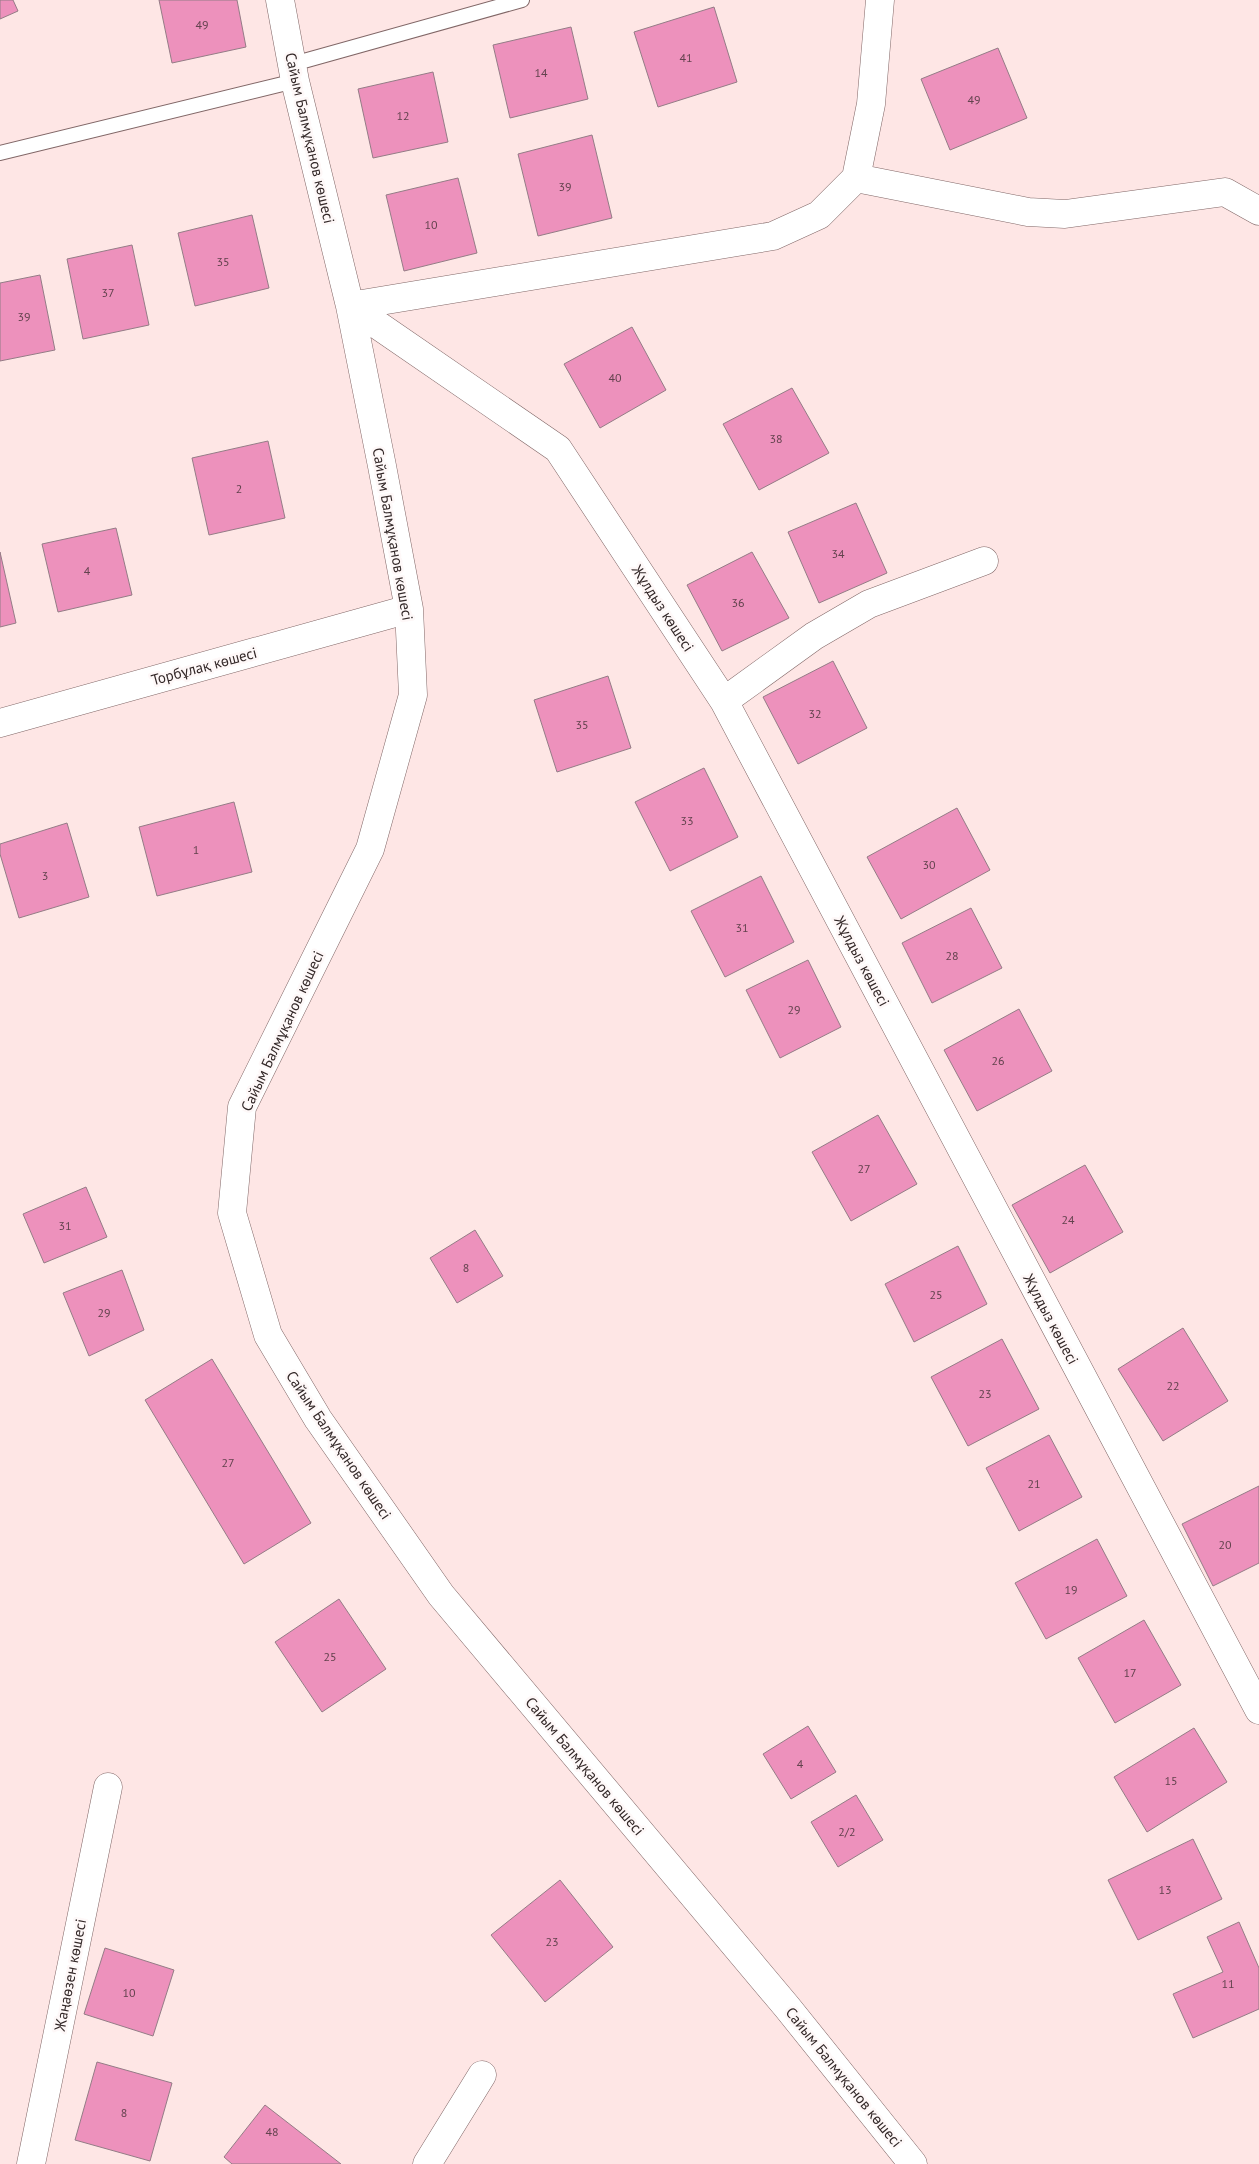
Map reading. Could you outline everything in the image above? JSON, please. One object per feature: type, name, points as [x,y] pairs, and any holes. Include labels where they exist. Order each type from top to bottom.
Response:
[{"type":"street","name":"Сайым Балмұқанов көшесі","points":[[280,0],[294,72],[350,306],[409,609],[413,695],[370,849],[242,1107],[232,1213],[268,1335],[318,1419],[441,1595],[787,2007],[913,2164]]},
{"type":"street","points":[[350,306],[773,236],[819,215],[856,178],[872,104],[880,0]]},
{"type":"street","points":[[856,178],[1028,212],[1065,214],[1225,192],[1259,210]]},
{"type":"street","name":"Жұлдыз көшесі","points":[[350,306],[558,449],[724,701],[1259,1710]]},
{"type":"street","points":[[724,701],[814,636],[869,604],[984,561]]},
{"type":"street","name":"Торбұлақ көшесі","points":[[0,722],[409,609]]},
{"type":"street","name":"Жаңаөзен көшесі","points":[[31,2164],[108,1787]]},
{"type":"street","points":[[427,2164],[482,2075]]},
{"type":"lane","points":[[0,153],[294,72],[522,0]]},
{"type":"building","points":[[0,0],[13,0],[18,11],[0,19]]},
{"type":"building","points":[[159,0],[237,0],[246,47],[172,63]]},
{"type":"building","points":[[714,7],[737,82],[658,107],[634,32]]},
{"type":"building","points":[[571,27],[588,99],[510,118],[493,45]]},
{"type":"building","points":[[998,48],[1027,118],[950,150],[921,79]]},
{"type":"building","points":[[433,72],[448,142],[373,158],[358,89]]},
{"type":"building","points":[[592,135],[612,218],[538,236],[518,154]]},
{"type":"building","points":[[458,178],[477,253],[404,271],[386,195]]},
{"type":"building","points":[[252,215],[269,288],[195,306],[178,233]]},
{"type":"building","points":[[132,245],[149,325],[83,339],[67,259]]},
{"type":"building","points":[[40,275],[55,350],[0,361],[0,283]]},
{"type":"building","points":[[632,327],[666,390],[600,428],[564,364]]},
{"type":"building","points":[[792,388],[829,453],[759,490],[723,424]]},
{"type":"building","points":[[268,441],[285,518],[209,535],[192,458]]},
{"type":"building","points":[[856,503],[887,573],[819,603],[788,532]]},
{"type":"building","points":[[116,528],[132,595],[58,612],[42,544]]},
{"type":"building","points":[[0,552],[16,623],[0,627]]},
{"type":"building","points":[[752,552],[789,618],[722,651],[687,585]]},
{"type":"building","points":[[833,661],[867,728],[798,764],[763,697]]},
{"type":"building","points":[[608,676],[631,748],[557,772],[534,700]]},
{"type":"building","points":[[704,768],[738,837],[670,871],[635,802]]},
{"type":"building","points":[[234,802],[252,872],[157,896],[139,827]]},
{"type":"building","points":[[957,808],[990,870],[901,919],[867,857]]},
{"type":"building","points":[[67,823],[89,897],[19,918],[0,854],[0,844]]},
{"type":"building","points":[[761,876],[794,942],[725,977],[691,911]]},
{"type":"building","points":[[971,908],[1002,968],[932,1003],[902,943]]},
{"type":"building","points":[[808,960],[841,1027],[780,1058],[746,990]]},
{"type":"building","points":[[1019,1009],[1052,1071],[977,1111],[944,1050]]},
{"type":"building","points":[[878,1115],[917,1184],[851,1221],[812,1152]]},
{"type":"building","points":[[1085,1165],[1123,1232],[1050,1273],[1012,1205]]},
{"type":"building","points":[[86,1187],[107,1237],[44,1263],[23,1214]]},
{"type":"building","points":[[475,1230],[503,1276],[457,1303],[430,1258]]},
{"type":"building","points":[[958,1246],[987,1304],[914,1342],[885,1284]]},
{"type":"building","points":[[122,1270],[144,1330],[89,1356],[63,1293]]},
{"type":"building","points":[[1183,1328],[1228,1401],[1163,1441],[1118,1369]]},
{"type":"building","points":[[1002,1339],[1039,1409],[968,1446],[931,1377]]},
{"type":"building","points":[[212,1359],[311,1523],[244,1564],[145,1400]]},
{"type":"building","points":[[1049,1435],[1082,1497],[1019,1531],[986,1468]]},
{"type":"building","points":[[1259,1486],[1259,1563],[1213,1586],[1182,1524]]},
{"type":"building","points":[[1097,1539],[1127,1596],[1046,1639],[1015,1583]]},
{"type":"building","points":[[339,1599],[386,1669],[322,1712],[275,1642]]},
{"type":"building","points":[[1144,1620],[1181,1685],[1115,1723],[1078,1658]]},
{"type":"building","points":[[808,1726],[836,1772],[791,1799],[763,1754]]},
{"type":"building","points":[[1194,1728],[1227,1782],[1147,1832],[1114,1777]]},
{"type":"building","points":[[856,1795],[883,1840],[838,1867],[811,1822]]},
{"type":"building","points":[[1193,1839],[1222,1899],[1138,1940],[1108,1880]]},
{"type":"building","points":[[560,1880],[613,1947],[545,2002],[491,1935]]},
{"type":"building","points":[[1239,1922],[1259,1968],[1259,2009],[1193,2038],[1173,1994],[1223,1972],[1207,1937]]},
{"type":"building","points":[[105,1948],[174,1970],[153,2036],[84,2014]]},
{"type":"building","points":[[97,2062],[172,2083],[150,2161],[75,2140]]},
{"type":"building","points":[[265,2105],[341,2164],[232,2164],[224,2157]]}]
